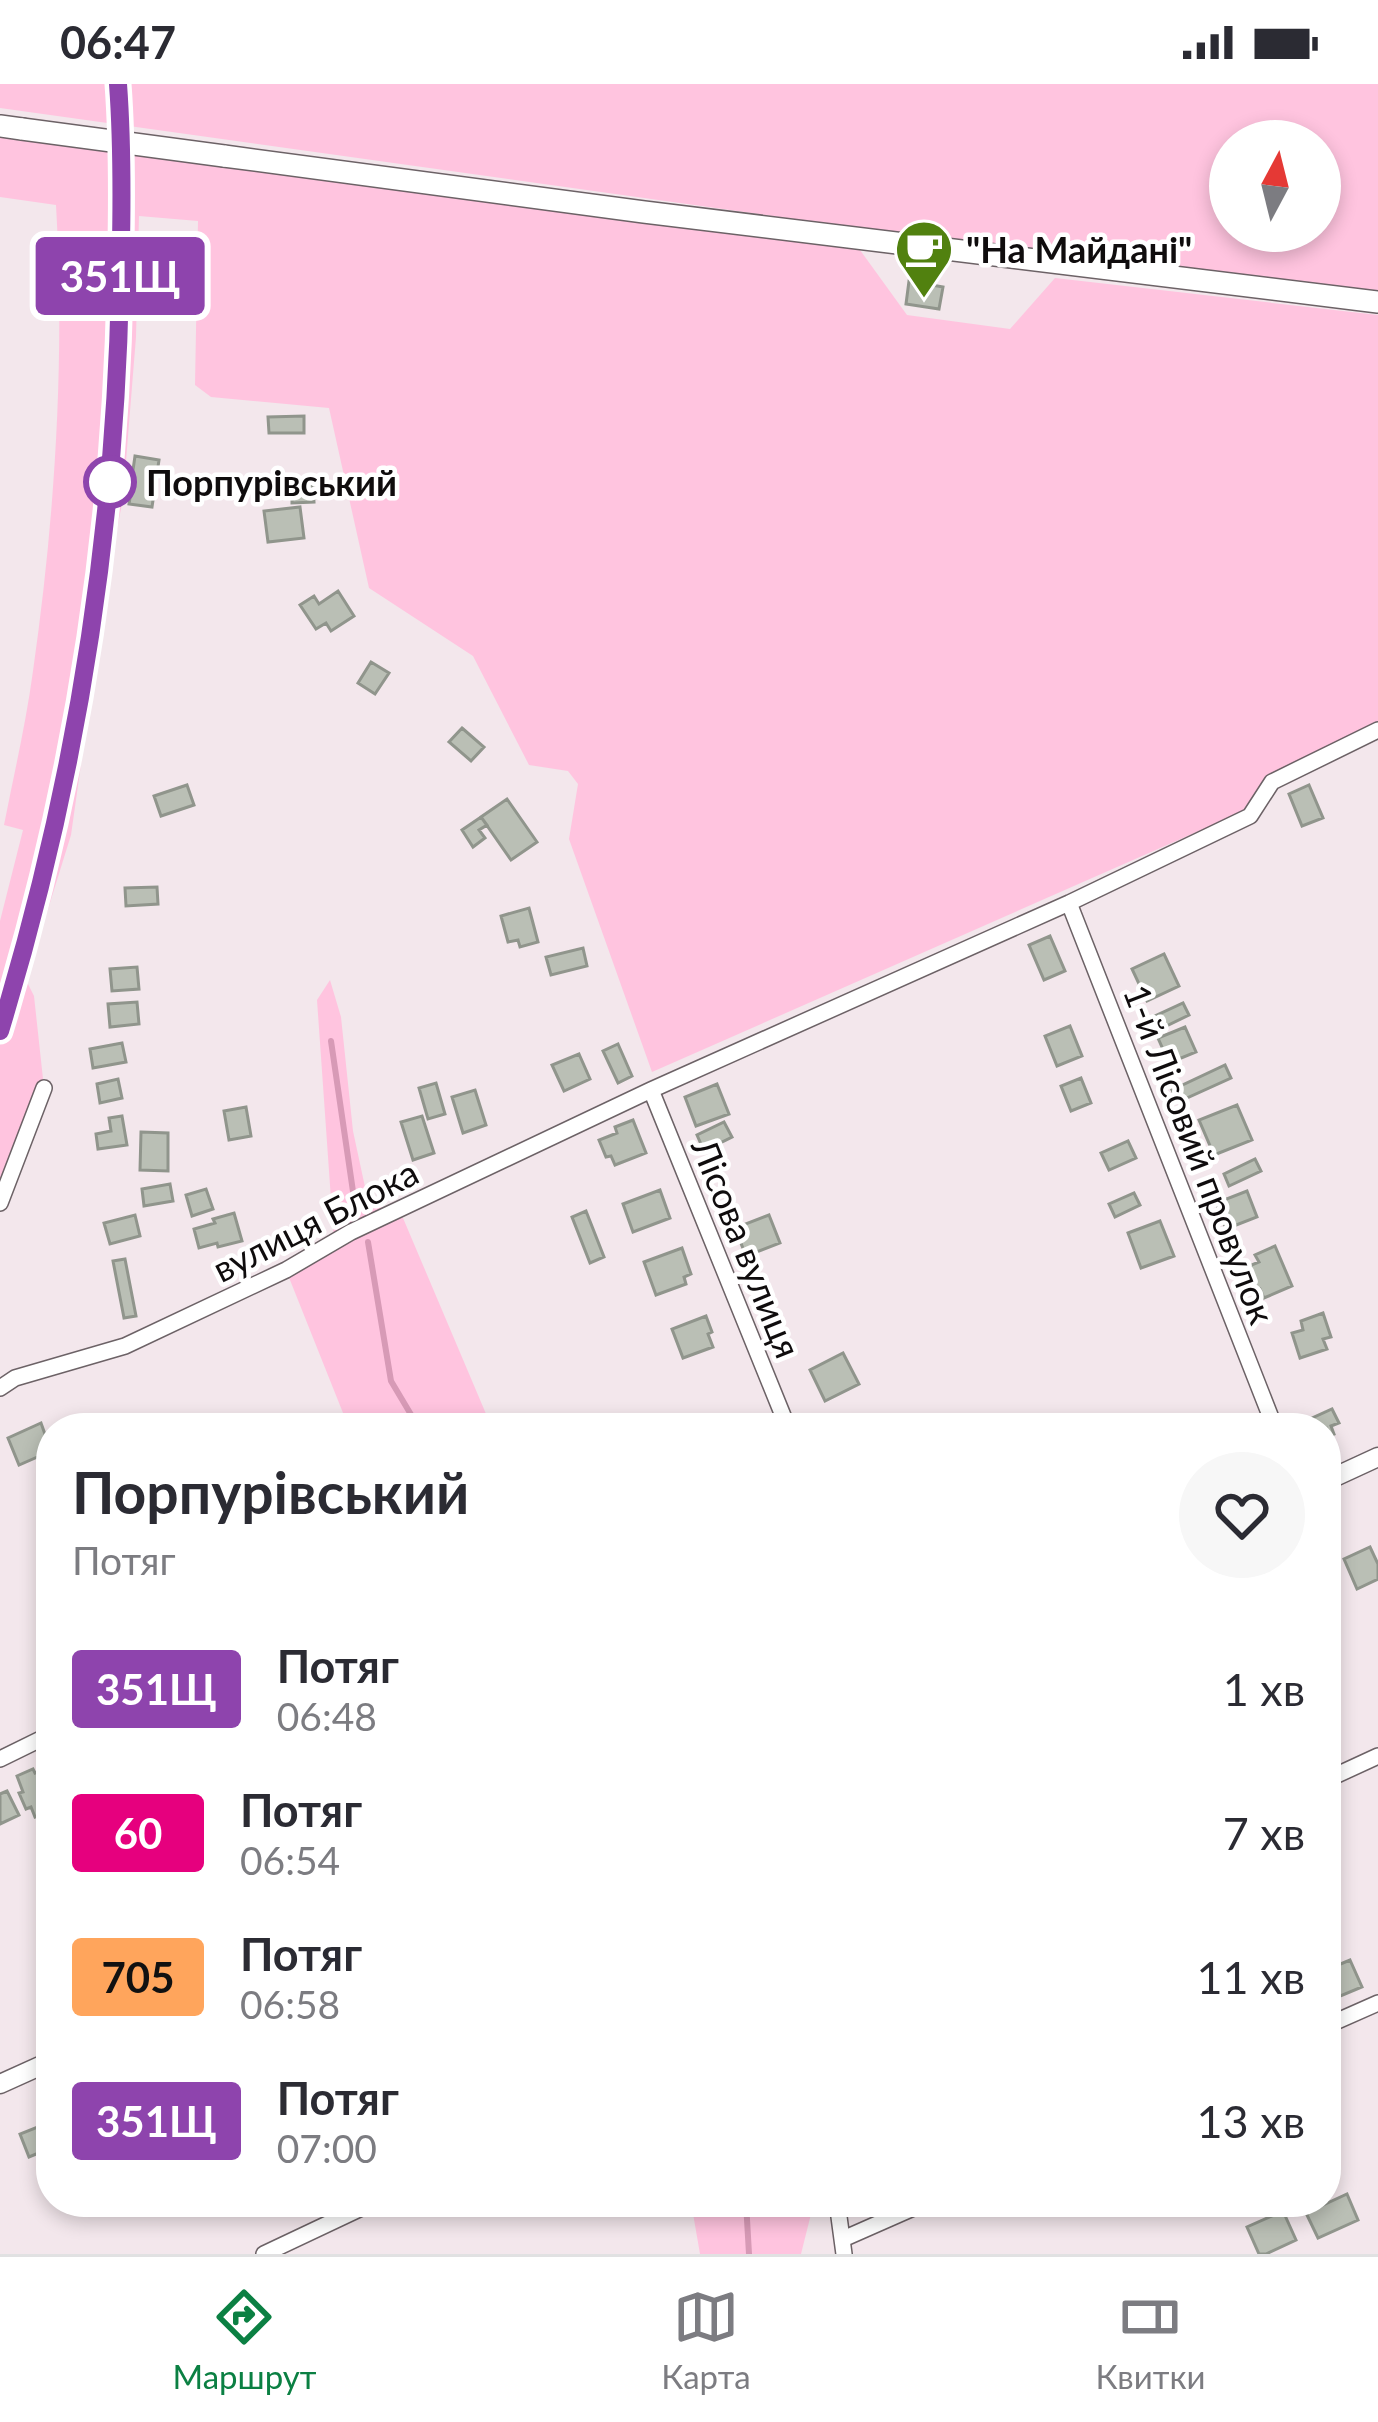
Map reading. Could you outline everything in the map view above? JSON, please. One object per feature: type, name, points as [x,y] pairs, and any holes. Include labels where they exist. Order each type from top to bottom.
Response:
[{"type":"main road","points":[[11,127],[644,212],[1378,302]]},
{"type":"street","name":"вулиця Блока","points":[[0,1388],[15,1378],[125,1346],[651,1090],[1069,903],[1250,816],[1272,782],[1378,730]]},
{"type":"street","name":"1-й Лісовий провулок","points":[[1069,903],[1269,1413]]},
{"type":"street","points":[[0,1203],[44,1088]]},
{"type":"street","name":"Лісова вулиця","points":[[651,1090],[782,1413]]},
{"type":"street","points":[[1341,1474],[1378,1457]]},
{"type":"street","points":[[0,1759],[36,1741]]},
{"type":"street","points":[[1341,1773],[1378,1756]]},
{"type":"street","points":[[1341,2019],[1378,2003]]},
{"type":"street","points":[[0,2084],[36,2068]]},
{"type":"street","points":[[264,2254],[342,2217]]},
{"type":"street","points":[[844,2246],[899,2217]]},
{"type":"shaded area","points":[[0,84],[1378,84],[1378,294],[1058,256],[0,108]]},
{"type":"shaded area","points":[[0,137],[860,250],[907,315],[1010,329],[1055,278],[1378,315],[1378,721],[1266,778],[1242,812],[652,1072],[569,839],[578,784],[568,771],[529,765],[473,656],[369,588],[329,408],[211,397],[195,385],[198,221],[139,216],[136,337],[123,498],[71,835],[26,980],[34,996],[44,1088],[0,1203],[0,921],[23,830],[4,825],[30,690],[47,555],[59,322],[56,205],[0,197]]},
{"type":"shaded area","points":[[330,980],[341,1017],[353,1131],[368,1201],[403,1218],[486,1413],[343,1413],[286,1270],[334,1242],[317,1000]]},
{"type":"shaded area","points":[[694,2217],[810,2217],[801,2254],[700,2254]]},
{"type":"building","points":[[909,281],[943,287],[939,309],[906,304]]},
{"type":"building","points":[[304,416],[304,433],[269,433],[268,417]]},
{"type":"building","name":"Порпурівський","points":[[135,456],[159,460],[152,507],[129,504],[131,492],[125,491]]},
{"type":"building","points":[[313,485],[314,502],[292,503],[292,486]]},
{"type":"building","points":[[300,507],[304,538],[268,542],[264,511]]},
{"type":"building","points":[[338,591],[354,616],[331,631],[326,623],[316,629],[300,605],[314,596],[319,604]]},
{"type":"building","points":[[371,662],[389,673],[375,694],[358,683]]},
{"type":"building","points":[[462,728],[484,747],[471,761],[449,742]]},
{"type":"building","points":[[187,785],[194,805],[161,816],[154,796]]},
{"type":"building","points":[[1309,785],[1323,818],[1302,826],[1289,794]]},
{"type":"building","points":[[507,799],[537,842],[511,860],[481,817]]},
{"type":"building","points":[[481,817],[487,825],[479,830],[485,838],[473,847],[462,830]]},
{"type":"building","points":[[157,887],[158,904],[126,906],[125,888]]},
{"type":"building","points":[[529,908],[538,942],[520,947],[518,940],[508,942],[501,916]]},
{"type":"building","points":[[1050,936],[1065,971],[1044,980],[1029,945]]},
{"type":"building","points":[[583,948],[587,966],[551,975],[546,957]]},
{"type":"building","points":[[1164,954],[1179,986],[1147,1001],[1132,969]]},
{"type":"building","points":[[137,967],[139,989],[112,991],[110,969]]},
{"type":"building","points":[[137,1002],[139,1024],[110,1027],[108,1004]]},
{"type":"building","points":[[1183,1003],[1189,1015],[1150,1034],[1144,1021]]},
{"type":"building","points":[[1070,1026],[1082,1056],[1057,1066],[1045,1036]]},
{"type":"building","points":[[1185,1027],[1196,1052],[1169,1063],[1158,1038]]},
{"type":"building","points":[[122,1043],[126,1062],[93,1068],[90,1049]]},
{"type":"building","points":[[618,1044],[632,1076],[618,1083],[603,1051]]},
{"type":"building","points":[[579,1054],[590,1079],[564,1091],[552,1065]]},
{"type":"building","points":[[1225,1065],[1231,1078],[1178,1102],[1172,1090]]},
{"type":"building","points":[[1081,1078],[1091,1103],[1071,1111],[1061,1086]]},
{"type":"building","points":[[118,1079],[122,1098],[100,1103],[97,1084]]},
{"type":"building","points":[[436,1083],[445,1114],[428,1119],[419,1088]]},
{"type":"building","points":[[717,1084],[729,1114],[696,1126],[685,1097]]},
{"type":"building","points":[[475,1090],[486,1125],[463,1133],[452,1097]]},
{"type":"building","points":[[1237,1105],[1252,1140],[1214,1155],[1199,1120]]},
{"type":"building","points":[[246,1107],[251,1136],[229,1140],[224,1111]]},
{"type":"building","points":[[122,1116],[127,1145],[98,1149],[96,1134],[111,1131],[109,1118]]},
{"type":"building","points":[[422,1116],[434,1153],[413,1160],[401,1122]]},
{"type":"building","points":[[633,1120],[646,1153],[615,1165],[599,1140]]},
{"type":"building","points":[[724,1122],[732,1137],[704,1151],[697,1135]]},
{"type":"building","points":[[141,1132],[168,1133],[168,1171],[140,1170]]},
{"type":"building","points":[[1128,1141],[1136,1158],[1109,1170],[1101,1153]]},
{"type":"building","points":[[1255,1159],[1261,1171],[1229,1186],[1224,1174]]},
{"type":"building","points":[[170,1184],[173,1201],[144,1206],[142,1189]]},
{"type":"building","points":[[206,1189],[213,1209],[192,1216],[186,1195]]},
{"type":"building","points":[[660,1190],[670,1218],[633,1232],[623,1204]]},
{"type":"building","points":[[1247,1191],[1257,1217],[1226,1229],[1216,1203]]},
{"type":"building","points":[[1134,1193],[1140,1205],[1115,1217],[1109,1204]]},
{"type":"building","points":[[586,1211],[604,1257],[590,1263],[572,1217]]},
{"type":"building","points":[[234,1213],[242,1241],[199,1248],[194,1229]]},
{"type":"building","points":[[135,1215],[140,1236],[110,1244],[104,1223]]},
{"type":"building","points":[[769,1215],[780,1243],[746,1256],[735,1228]]},
{"type":"building","points":[[1160,1221],[1174,1256],[1141,1268],[1128,1233]]},
{"type":"building","points":[[1275,1246],[1292,1286],[1264,1298],[1260,1289],[1255,1291],[1249,1266],[1259,1262],[1255,1255]]},
{"type":"building","points":[[682,1248],[691,1274],[684,1277],[686,1284],[656,1295],[644,1262]]},
{"type":"building","points":[[125,1259],[136,1316],[124,1318],[113,1261]]},
{"type":"building","points":[[1323,1313],[1331,1337],[1323,1339],[1327,1349],[1300,1358],[1292,1333],[1303,1330],[1301,1321]]},
{"type":"building","points":[[706,1316],[713,1347],[683,1358],[672,1329]]},
{"type":"building","points":[[843,1353],[859,1384],[825,1401],[810,1370]]},
{"type":"building","points":[[36,1425],[36,1458],[19,1465],[8,1438]]},
{"type":"building","points":[[1370,1547],[1378,1564],[1378,1579],[1357,1589],[1344,1559]]},
{"type":"building","points":[[33,1769],[35,1817],[31,1807],[26,1809],[17,1776]]},
{"type":"building","points":[[7,1791],[19,1815],[0,1824],[0,1794]]},
{"type":"building","points":[[1350,1960],[1362,1987],[1341,1996],[1341,1964]]},
{"type":"building","points":[[36,2128],[36,2154],[29,2157],[20,2134]]},
{"type":"building","points":[[1347,2194],[1358,2220],[1318,2238],[1308,2217],[1341,2217],[1341,2197]]},
{"type":"building","points":[[1270,2217],[1286,2217],[1296,2240],[1259,2254],[1247,2227]]},
{"type":"waterway","points":[[331,1041],[356,1212]]},
{"type":"waterway","points":[[368,1242],[391,1381],[410,1413]]},
{"type":"waterway","points":[[747,2217],[749,2254]]},
{"type":"railway","points":[[0,1031],[69,755],[99,568],[120,285],[118,84]]},
{"type":"train","name":"351Щ","points":[[0,1031],[53,832],[82,687],[109,499],[122,213],[118,84]]},
{"type":"place","name":"\"На Майдані\"","points":[[924,300]]},
{"type":"place","name":"Порпурівський","points":[[110,482]]}]
